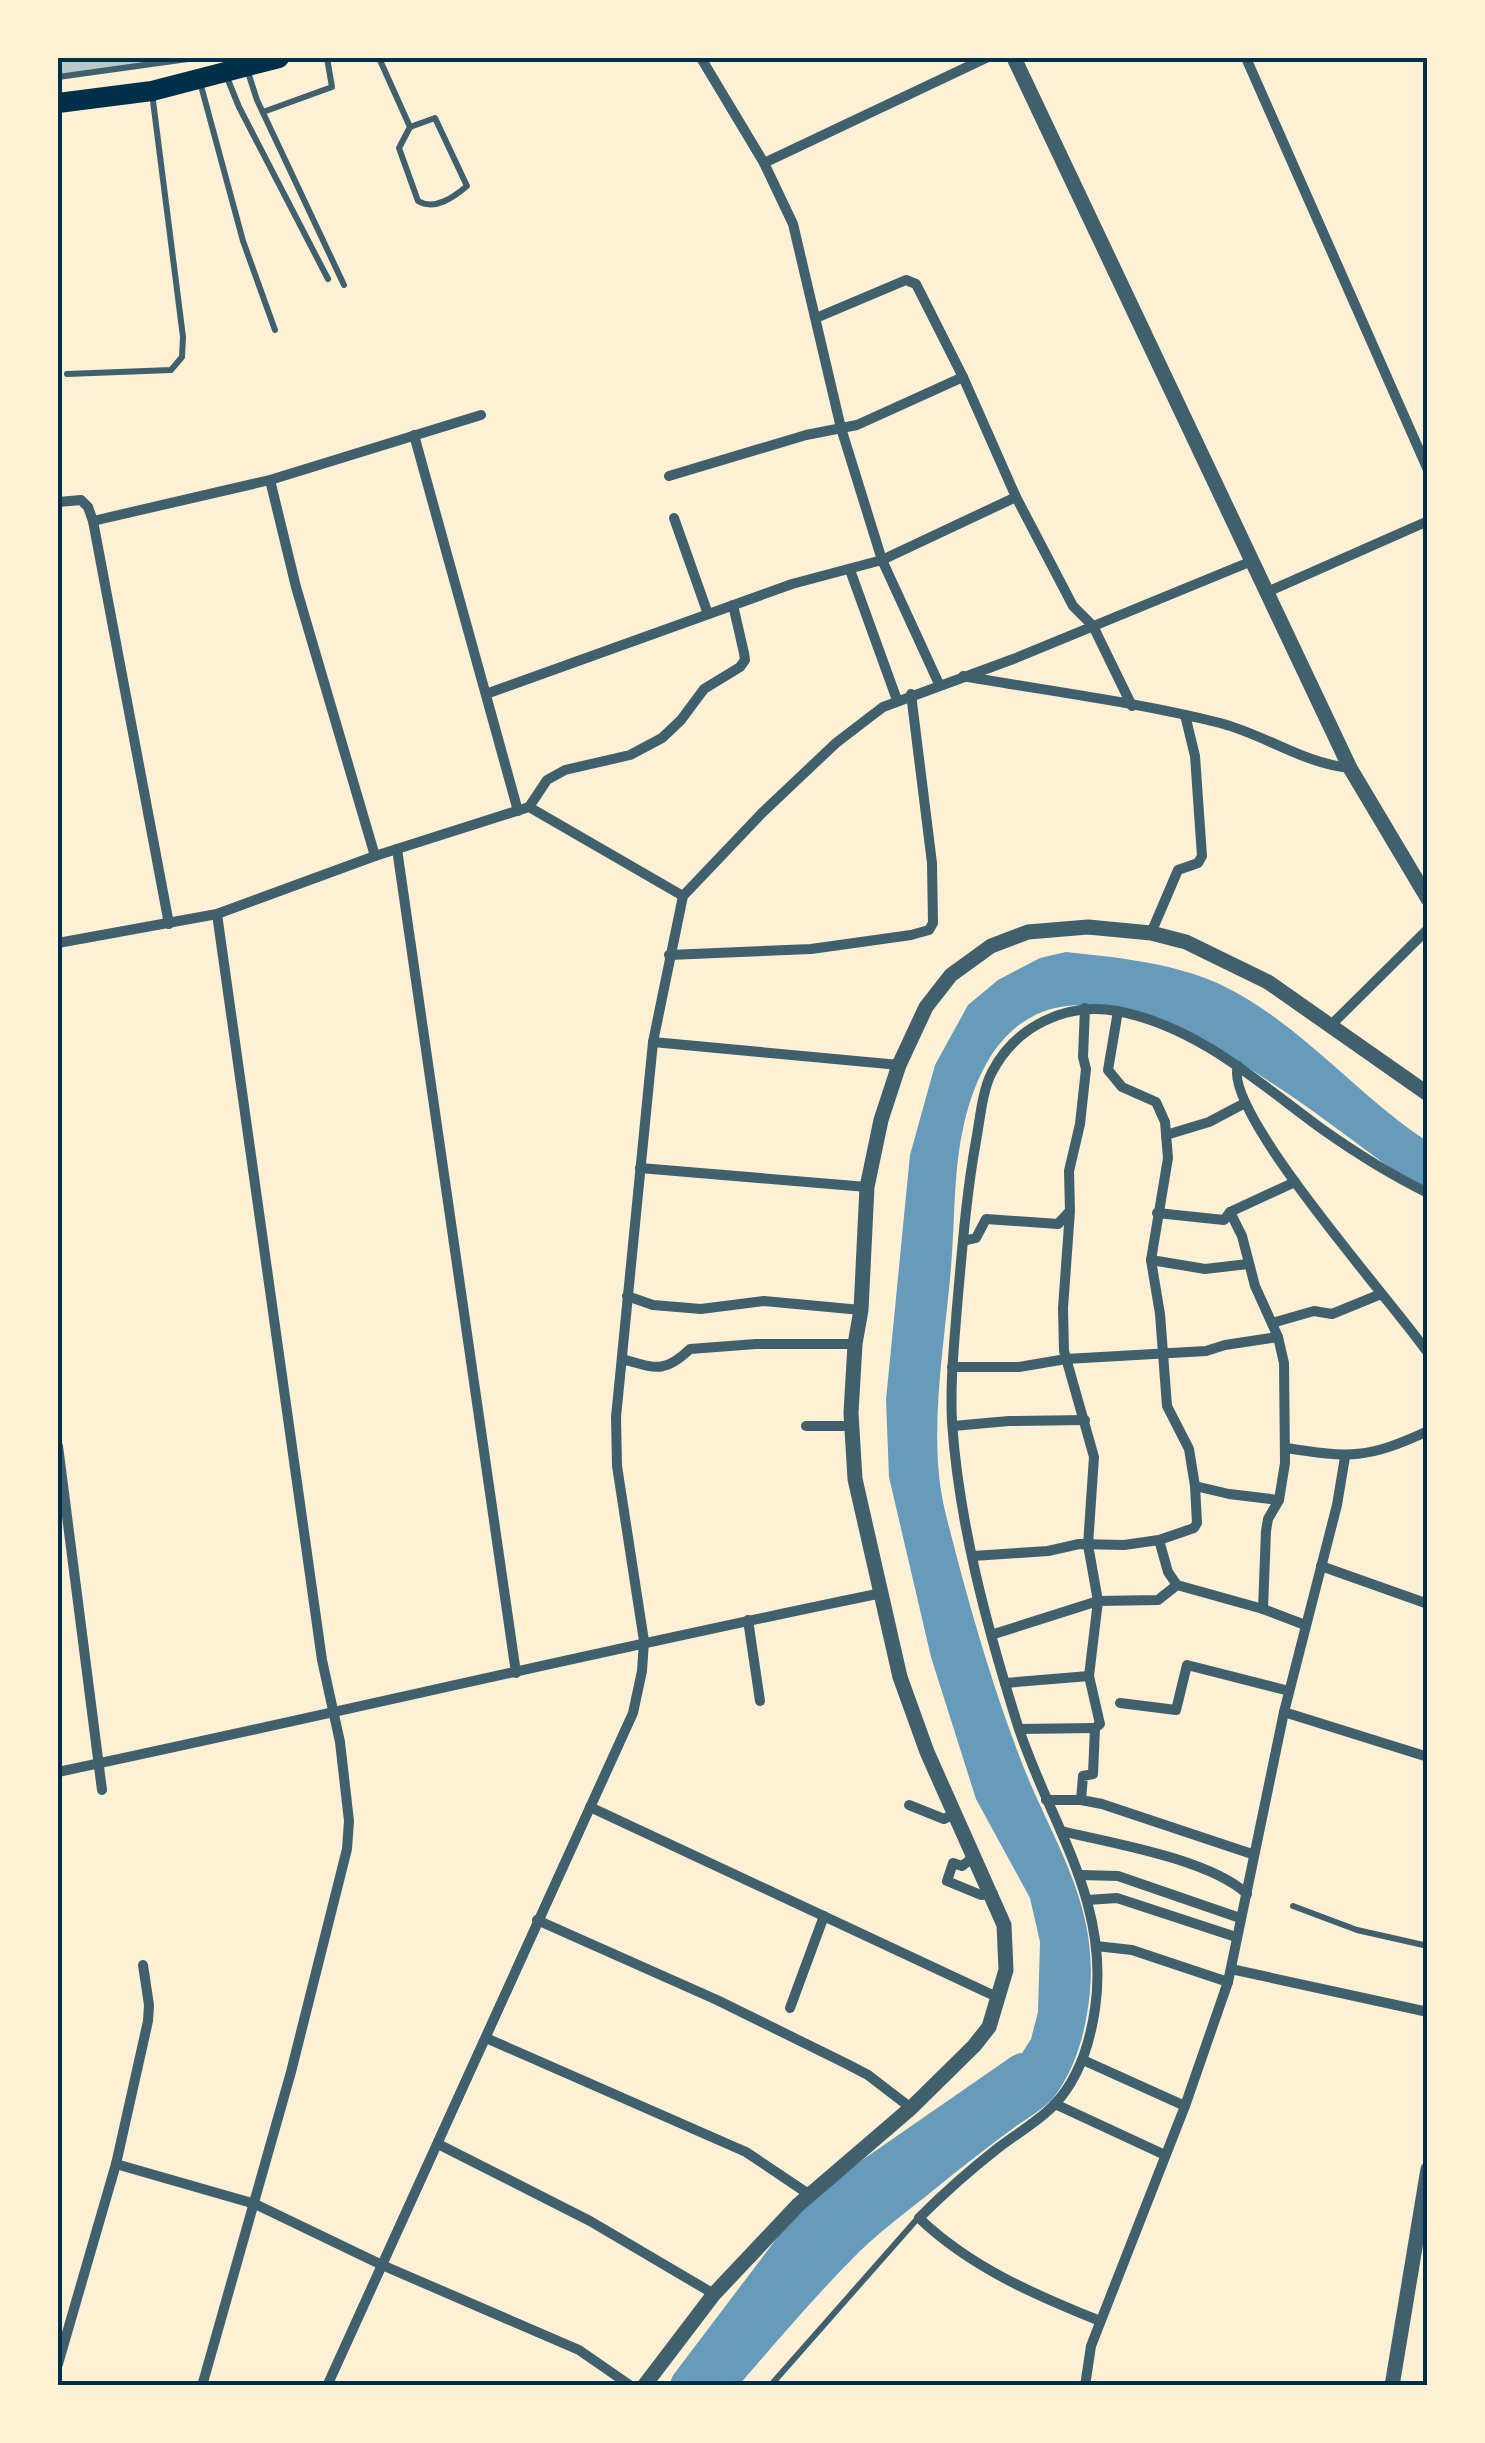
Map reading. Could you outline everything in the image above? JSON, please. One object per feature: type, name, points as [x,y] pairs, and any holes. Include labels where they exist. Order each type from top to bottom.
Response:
[{"type":"main road","points":[[58,103],[152,91],[279,58]]},
{"type":"street","points":[[700,58],[764,163],[792,224],[842,428],[882,560],[939,684]]},
{"type":"street","points":[[764,163],[986,58]]},
{"type":"street","points":[[1014,58],[1350,768],[1428,899]]},
{"type":"street","points":[[1246,58],[1428,470]]},
{"type":"street","points":[[816,318],[912,280],[922,292],[1016,497],[1073,606],[1092,626],[1132,706]]},
{"type":"street","points":[[669,476],[806,435],[857,425],[963,377]]},
{"type":"street","points":[[93,522],[270,480],[480,415]]},
{"type":"street","points":[[414,436],[486,694],[523,809],[683,896]]},
{"type":"street","points":[[270,480],[296,586],[376,856]]},
{"type":"street","points":[[486,694],[792,584],[882,560],[1016,497]]},
{"type":"street","points":[[58,502],[81,500],[93,522],[169,924]]},
{"type":"street","points":[[674,518],[708,614]]},
{"type":"street","points":[[1267,592],[1428,520]]},
{"type":"street","points":[[327,2386],[633,1713],[644,1642],[618,1466],[616,1417],[654,1042],[683,896],[836,743],[897,700],[1252,560]]},
{"type":"street","points":[[850,570],[897,700]]},
{"type":"street","points":[[58,943],[218,914],[376,856],[523,809],[547,780],[565,770],[630,755],[662,738],[704,689],[740,667],[745,660],[732,606]]},
{"type":"street","points":[[962,676],[1185,714],[1250,732],[1295,756],[1350,768]]},
{"type":"street","points":[[669,955],[811,949],[911,936],[929,930],[932,863],[911,694]]},
{"type":"street","points":[[1151,932],[1178,870],[1198,863],[1202,856],[1195,756],[1185,714]]},
{"type":"street","points":[[397,849],[516,1673]]},
{"type":"street","points":[[202,2386],[255,2204],[347,1849],[350,1821],[218,914]]},
{"type":"street","points":[[644,2386],[714,2294],[810,2194],[910,2108],[974,2046],[989,2027],[1000,1999],[1007,1950],[1004,1924],[928,1752],[900,1677],[854,1479],[855,1344],[862,1310],[868,1187],[881,1120],[899,1064],[926,1007],[951,976],[991,946],[1028,932],[1088,927],[1151,932],[1186,942],[1268,982],[1428,1094]]},
{"type":"street","points":[[1331,1025],[1428,930]]},
{"type":"street","points":[[1019,1730],[1095,1728],[1100,1724],[1089,1676],[1098,1600],[1088,1545],[1094,1458],[1066,1359],[1063,1308],[1069,1172],[1080,1124],[1086,1069],[1085,1008]]},
{"type":"street","points":[[1100,2321],[993,2272],[939,2237],[919,2218],[964,2175],[1056,2104],[1084,2060],[1098,1974],[1081,1875],[1046,1800],[1005,1683],[973,1556],[952,1426],[952,1367],[963,1241],[971,1170],[990,1074],[1011,1045],[1043,1020],[1085,1008],[1118,1011],[1198,1041],[1384,1170],[1428,1193]]},
{"type":"street","points":[[973,1556],[1159,1540],[1188,1531],[1197,1523],[1190,1449],[1166,1406],[1160,1314],[1151,1260],[1168,1158],[1166,1122],[1156,1102],[1122,1087],[1108,1070],[1118,1011]]},
{"type":"street","points":[[654,1042],[899,1064]]},
{"type":"street","points":[[1238,1066],[1236,1080],[1245,1103],[1295,1182],[1428,1354]]},
{"type":"street","points":[[1166,1135],[1209,1122],[1245,1103]]},
{"type":"street","points":[[640,1168],[868,1187]]},
{"type":"street","points":[[1157,1213],[1224,1220],[1230,1212],[1295,1182]]},
{"type":"street","points":[[963,1241],[976,1238],[986,1219],[1058,1224],[1070,1211]]},
{"type":"street","points":[[1230,1212],[1278,1338],[1286,1380],[1286,1448],[1279,1500],[1266,1531],[1264,1609]]},
{"type":"street","points":[[1151,1260],[1205,1269],[1248,1264]]},
{"type":"street","points":[[1272,1323],[1314,1311],[1332,1314],[1382,1294]]},
{"type":"street","points":[[628,1296],[653,1305],[701,1309],[764,1302],[862,1310]]},
{"type":"street","points":[[952,1367],[1019,1367],[1066,1359],[1206,1351],[1225,1344],[1278,1338]]},
{"type":"street","points":[[622,1359],[654,1368],[674,1365],[690,1349],[855,1344]]},
{"type":"street","points":[[952,1426],[1085,1420]]},
{"type":"street","points":[[806,1426],[852,1426]]},
{"type":"street","points":[[1286,1448],[1346,1457],[1388,1449],[1428,1432]]},
{"type":"street","points":[[58,1446],[102,1790]]},
{"type":"street","points":[[1085,2386],[1086,2366],[1100,2321],[1185,2106],[1228,1982],[1252,1854],[1305,1624],[1338,1505],[1346,1457]]},
{"type":"street","points":[[1196,1486],[1279,1500]]},
{"type":"street","points":[[1159,1540],[1168,1572],[1177,1586],[1305,1624]]},
{"type":"street","points":[[1321,1566],[1428,1604]]},
{"type":"street","points":[[994,1634],[1098,1600],[1158,1600],[1177,1586]]},
{"type":"street","points":[[58,1772],[882,1593]]},
{"type":"street","points":[[748,1620],[760,1701]]},
{"type":"street","points":[[1120,1703],[1176,1710],[1186,1665],[1289,1691]]},
{"type":"street","points":[[1005,1683],[1089,1676]]},
{"type":"street","points":[[1284,1712],[1428,1757]]},
{"type":"street","points":[[1081,1800],[1083,1776],[1093,1774],[1095,1728]]},
{"type":"street","points":[[1046,1800],[1081,1800],[1252,1854]]},
{"type":"street","points":[[909,1804],[944,1818],[956,1813]]},
{"type":"street","points":[[590,1806],[1000,1999]]},
{"type":"street","points":[[1061,1831],[1142,1850],[1232,1881],[1246,1894]]},
{"type":"street","points":[[975,1856],[962,1866],[953,1863],[947,1881],[981,1896],[993,1894]]},
{"type":"street","points":[[1081,1875],[1118,1876],[1240,1918]]},
{"type":"street","points":[[1087,1900],[1117,1898],[1236,1937]]},
{"type":"street","points":[[790,2008],[824,1916]]},
{"type":"street","points":[[537,1920],[717,2000],[868,2075],[910,2108]]},
{"type":"street","points":[[1096,1946],[1132,1950],[1228,1982]]},
{"type":"street","points":[[58,2364],[116,2164],[148,2022],[150,2005],[144,1965]]},
{"type":"street","points":[[1231,1970],[1428,2012]]},
{"type":"street","points":[[486,2038],[746,2152],[810,2194]]},
{"type":"street","points":[[1084,2060],[1185,2106]]},
{"type":"street","points":[[1056,2104],[1164,2155]]},
{"type":"street","points":[[438,2144],[590,2221],[714,2294]]},
{"type":"street","points":[[116,2164],[255,2204],[382,2265],[579,2350],[630,2386]]},
{"type":"street","points":[[1392,2386],[1428,2169]]},
{"type":"lane","points":[[58,77],[195,58]]},
{"type":"lane","points":[[263,112],[332,87],[327,58]]},
{"type":"lane","points":[[379,58],[410,127]]},
{"type":"lane","points":[[246,68],[344,285]]},
{"type":"lane","points":[[225,74],[328,280]]},
{"type":"lane","points":[[200,80],[243,240],[274,330]]},
{"type":"lane","points":[[66,374],[171,370],[182,358],[152,91]]},
{"type":"lane","points":[[436,118],[466,188],[434,206],[418,202],[400,142],[410,127],[436,118]]},
{"type":"lane","points":[[1293,1906],[1356,1930],[1428,1946]]},
{"type":"lane","points":[[770,2386],[919,2218]]},
{"type":"shaded area","points":[[58,58],[195,58],[58,75]]},
{"type":"water","points":[[1066,952],[1139,961],[1193,974],[1269,1013],[1427,1141],[1427,1188],[1399,1174],[1227,1055],[1161,1023],[1098,1006],[1042,1012],[995,1049],[964,1124],[958,1156],[937,1449],[945,1511],[996,1691],[1082,1908],[1091,1976],[1082,2036],[1071,2068],[1050,2101],[870,2242],[739,2385],[675,2386],[838,2201],[924,2135],[1000,2088],[1031,2039],[1038,2012],[1040,1942],[1030,1898],[976,1799],[931,1657],[889,1477],[886,1400],[910,1155],[935,1065],[968,1005],[998,980],[1040,958]]},
{"type":"waterway","points":[[690,2386],[821,2213],[1023,2073]]}]
